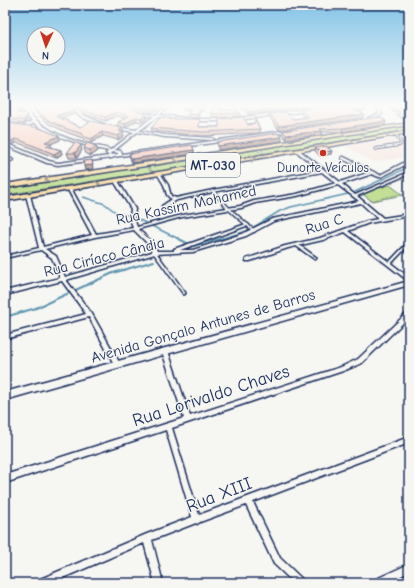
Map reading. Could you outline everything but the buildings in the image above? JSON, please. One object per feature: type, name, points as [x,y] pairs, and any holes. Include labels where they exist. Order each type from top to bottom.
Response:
[{"type":"main road","name":"MT-030","points":[[5,186],[347,133]]},
{"type":"main road","name":"MT-030","points":[[5,199],[400,133]]},
{"type":"main road","name":"Avenida Gonçalo Antunes de Barros","points":[[5,396],[409,284]]},
{"type":"street","points":[[57,133],[110,152],[119,151],[132,154]]},
{"type":"street","points":[[104,158],[133,133]]},
{"type":"street","points":[[149,133],[192,138],[230,139]]},
{"type":"street","points":[[114,156],[269,133]]},
{"type":"street","points":[[5,144],[48,162],[58,164],[104,158],[121,154],[117,146]]},
{"type":"street","points":[[298,151],[321,171],[355,196],[382,220]]},
{"type":"street","points":[[110,152],[114,156]]},
{"type":"street","points":[[343,158],[371,173]]},
{"type":"street","points":[[5,159],[11,160]]},
{"type":"street","name":"Rua Kassim Mohamed","points":[[5,257],[95,236],[135,229],[182,216],[241,207],[254,202],[297,195],[371,173],[382,176],[406,163]]},
{"type":"street","points":[[164,206],[176,199],[321,171]]},
{"type":"street","points":[[355,196],[409,173]]},
{"type":"street","points":[[159,174],[166,187],[167,194],[171,198],[176,199]]},
{"type":"street","points":[[116,181],[133,209],[132,216],[135,229],[151,244],[155,253]]},
{"type":"street","points":[[69,188],[95,236]]},
{"type":"street","points":[[28,195],[41,248],[54,257],[63,279],[90,315],[118,364]]},
{"type":"street","name":"Rua Ciríaco Cândia","points":[[5,292],[63,279],[155,253],[193,251],[244,235],[251,229],[273,220],[362,202]]},
{"type":"street","name":"Rua C","points":[[248,260],[321,239],[368,222],[409,215]]},
{"type":"street","points":[[172,252],[193,243],[251,229]]},
{"type":"street","points":[[345,230],[409,279]]},
{"type":"street","name":"Rua Lorivaldo Chaves","points":[[5,479],[168,427],[188,418],[343,369],[360,361],[409,314]]},
{"type":"street","points":[[5,337],[90,315]]},
{"type":"street","points":[[165,351],[188,418]]},
{"type":"street","points":[[168,427],[198,520]]},
{"type":"street","name":"Rua XIII","points":[[42,583],[147,538],[409,440]]},
{"type":"street","points":[[248,500],[277,561],[300,583]]},
{"type":"street","points":[[147,538],[159,583]]},
{"type":"street","points":[[377,583],[409,568]]},
{"type":"lane","points":[[375,149],[400,145],[401,143],[396,134]]},
{"type":"lane","points":[[213,191],[251,229]]},
{"type":"lane","points":[[390,263],[409,243]]},
{"type":"lane","points":[[297,245],[315,258]]},
{"type":"lane","points":[[155,253],[184,293]]},
{"type":"path","points":[[5,175],[8,173],[11,160]]},
{"type":"path","points":[[362,202],[399,194]]},
{"type":"shaded area","points":[[403,137],[409,141],[409,156],[374,162],[345,146]]},
{"type":"green space","points":[[356,133],[360,133],[365,137],[265,154],[260,149]]},
{"type":"green space","points":[[362,133],[388,133],[367,137]]},
{"type":"green space","points":[[257,150],[263,154],[153,172],[149,167]]},
{"type":"green space","points":[[147,166],[151,172],[5,195],[5,189]]},
{"type":"green space","points":[[390,185],[403,195],[372,201],[361,193]]},
{"type":"waterway","points":[[355,192],[409,167]]},
{"type":"waterway","points":[[220,239],[247,231],[280,211],[291,207],[348,194]]},
{"type":"waterway","points":[[83,197],[105,204],[118,214],[129,215],[179,239]]},
{"type":"waterway","points":[[179,239],[193,246],[223,238]]},
{"type":"waterway","points":[[5,317],[36,308],[113,273],[154,261]]},
{"type":"place","name":"Dunorte Veículos","points":[[323,153]]}]
